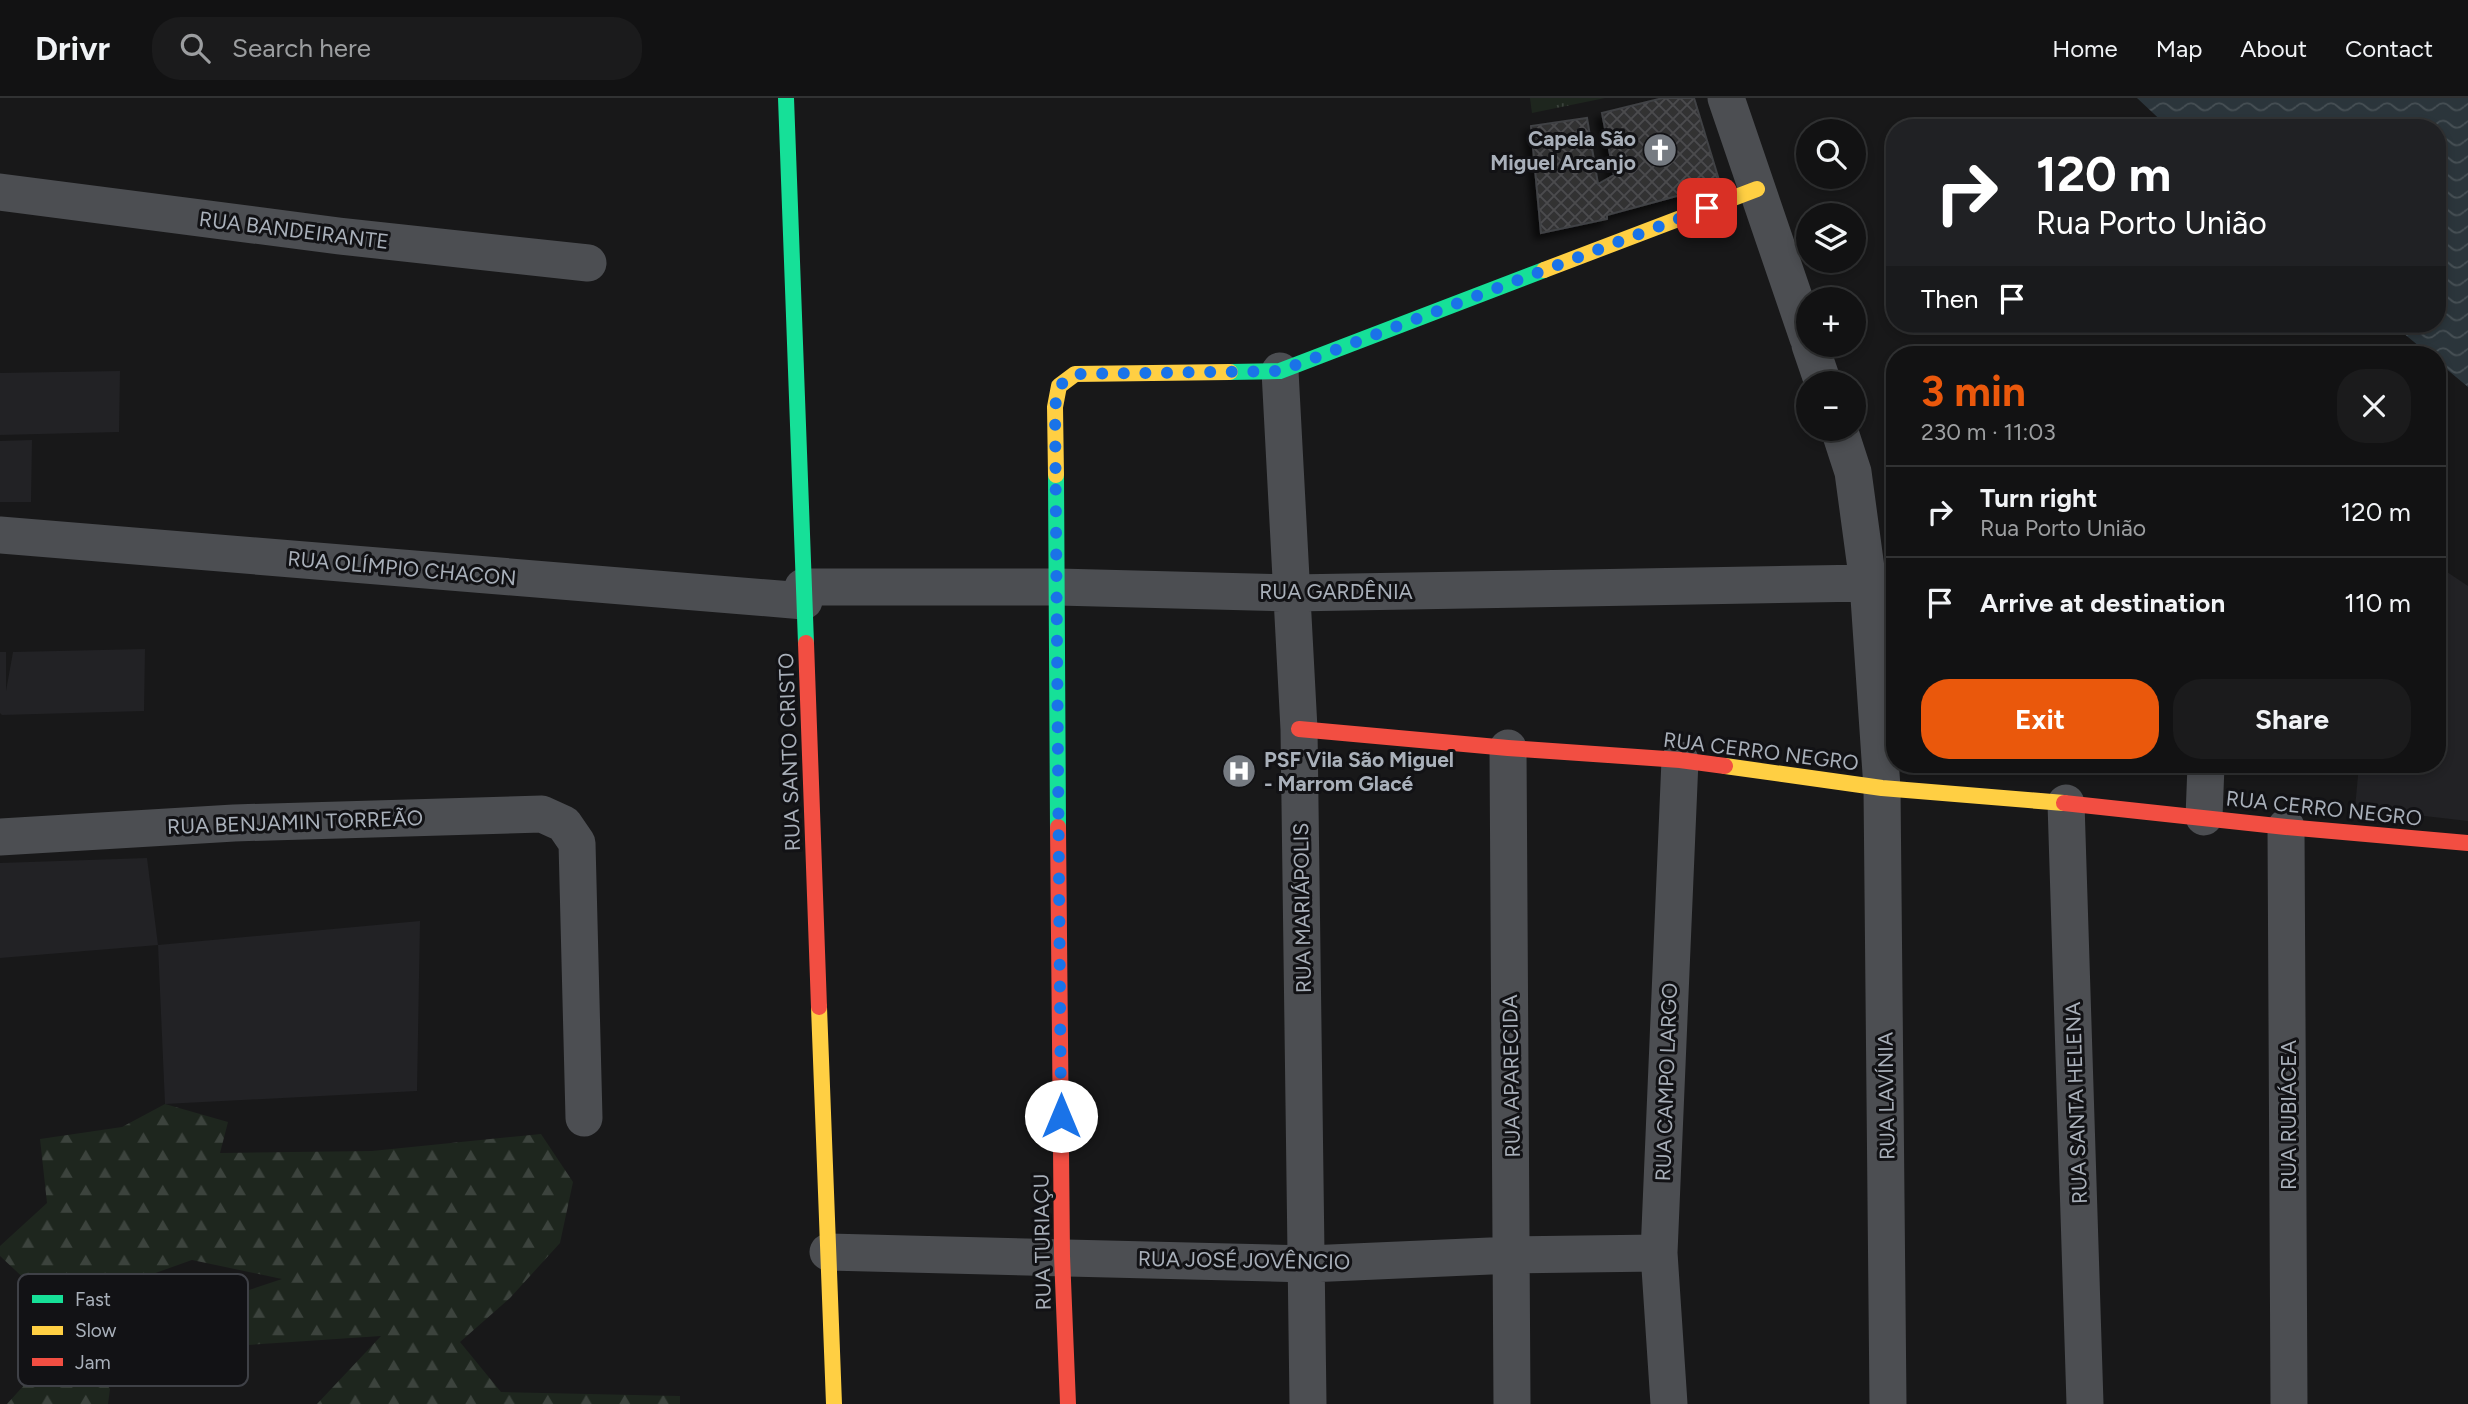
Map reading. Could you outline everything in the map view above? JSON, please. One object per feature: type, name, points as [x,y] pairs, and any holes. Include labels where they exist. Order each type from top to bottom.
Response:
[{"type":"street","name":"RUA SANTO CRISTO","points":[[786,98],[834,1404]]},
{"type":"street","points":[[1726,98],[1796,303]]},
{"type":"street","points":[[1280,371],[1757,189]]},
{"type":"street","name":"RUA BANDEIRANTE","points":[[0,192],[339,236],[588,263]]},
{"type":"street","name":"RUA TURIAÇU","points":[[1068,1404],[1062,1256],[1055,407],[1059,386],[1075,374],[1280,371]]},
{"type":"street","name":"RUA MARIÁPOLIS","points":[[1280,371],[1299,729],[1308,1404]]},
{"type":"street","name":"RUA LAVÍNIA","points":[[1843,441],[1853,472],[1868,583],[1882,788],[1888,1404]]},
{"type":"street","name":"RUA OLÍMPIO CHACON","points":[[0,535],[804,594]]},
{"type":"street","name":"RUA GARDÊNIA","points":[[804,594],[1058,587],[1292,593],[1868,583]]},
{"type":"street","name":"RUA CERRO NEGRO","points":[[1299,729],[1681,760],[1882,788],[2066,803],[2468,843]]},
{"type":"street","name":"RUA APARECIDA","points":[[1508,748],[1512,1404]]},
{"type":"street","name":"RUA CAMPO LARGO","points":[[1669,1404],[1659,1253],[1681,760]]},
{"type":"street","points":[[2204,817],[2206,773]]},
{"type":"street","name":"RUA SANTA HELENA","points":[[2066,803],[2085,1404]]},
{"type":"street","name":"RUA BENJAMIN TORREÃO","points":[[0,837],[234,823],[542,814],[564,824],[576,843],[584,1118]]},
{"type":"street","name":"RUA RUBIÁCEA","points":[[2286,827],[2290,1404]]},
{"type":"street","name":"RUA JOSÉ JOVÊNCIO","points":[[828,1252],[1308,1264],[1513,1255],[1659,1253]]},
{"type":"shaded area","points":[[120,371],[119,432],[0,435],[0,373]]},
{"type":"shaded area","points":[[32,440],[31,502],[0,502],[0,441]]},
{"type":"shaded area","points":[[2446,571],[2468,586],[2468,821],[2355,808],[2358,773],[2446,773]]},
{"type":"shaded area","points":[[145,649],[144,711],[0,713],[0,652],[6,652],[6,691],[13,652]]},
{"type":"shaded area","points":[[147,858],[158,945],[0,958],[0,863]]},
{"type":"shaded area","points":[[420,921],[417,1091],[165,1104],[158,945]]},
{"type":"green space","points":[[1530,98],[1605,98],[1532,113]]},
{"type":"green space","points":[[165,1104],[228,1122],[220,1153],[372,1151],[541,1134],[573,1182],[560,1243],[510,1298],[460,1342],[501,1392],[680,1396],[680,1404],[317,1404],[381,1336],[248,1345],[248,1290],[282,1279],[192,1260],[153,1274],[19,1274],[0,1256],[0,1246],[47,1203],[40,1139],[122,1127]]},
{"type":"green space","points":[[23,1386],[108,1386],[110,1389],[108,1404],[7,1404]]},
{"type":"water","points":[[2137,98],[2468,98],[2468,387],[2446,369],[2446,346],[2419,346],[2403,333],[2446,333],[2446,119],[2159,119]]},
{"type":"building","name":"Capela São Miguel Arcanjo","points":[[1663,98],[1694,98],[1719,180],[1699,190],[1607,215],[1607,219],[1541,233],[1531,126],[1587,118],[1598,184],[1614,175],[1602,113]]},
{"type":"traffic: fast","points":[[786,98],[806,643]]},
{"type":"traffic: fast","points":[[1230,372],[1280,371],[1544,270]]},
{"type":"traffic: fast","points":[[1056,475],[1058,827]]},
{"type":"traffic: slow","points":[[1544,270],[1757,189]]},
{"type":"traffic: slow","points":[[1056,475],[1055,407],[1059,386],[1075,374],[1230,372]]},
{"type":"traffic: slow","points":[[1725,766],[1882,788],[2064,803]]},
{"type":"traffic: slow","points":[[819,1007],[834,1404]]},
{"type":"traffic: jam","points":[[806,643],[819,1007]]},
{"type":"traffic: jam","points":[[1299,729],[1725,766]]},
{"type":"traffic: jam","points":[[2064,803],[2468,843]]},
{"type":"traffic: jam","points":[[1058,827],[1062,1256],[1068,1404]]},
{"type":"place","name":"Capela São Miguel Arcanjo","points":[[1660,150]]},
{"type":"place","name":"PSF Vila São Miguel - Marrom Glacé","points":[[1239,771]]},
{"type":"route","points":[[1061,1116],[1055,407],[1059,386],[1075,374],[1280,371],[1707,208]]}]
